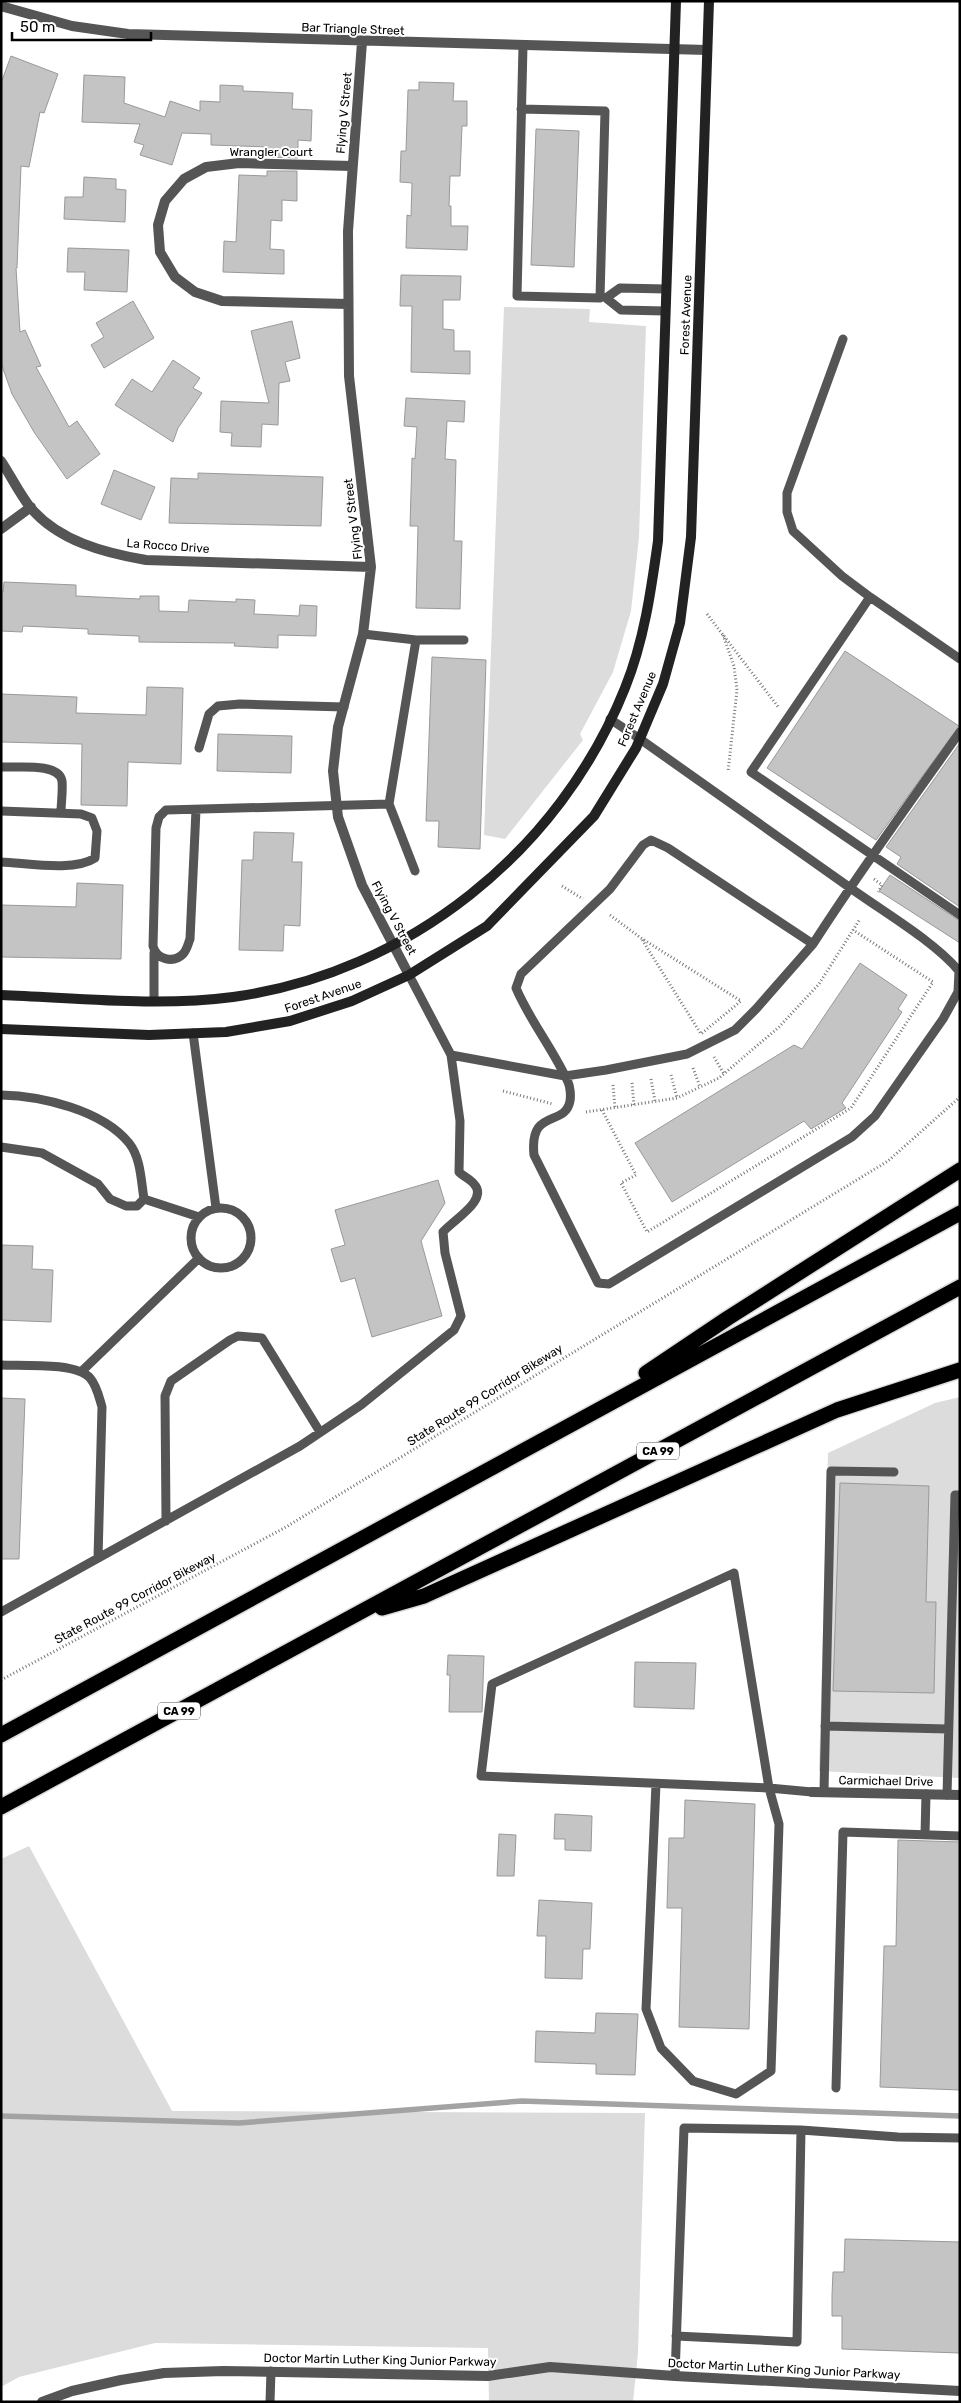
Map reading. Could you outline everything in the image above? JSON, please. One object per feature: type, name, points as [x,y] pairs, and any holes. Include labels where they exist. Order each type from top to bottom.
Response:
[{"type":"highway","points":[[578,1420],[728,1318],[960,1170]]},
{"type":"highway","points":[[1,1735],[960,1213]]},
{"type":"highway","name":"CA 99","points":[[1,1807],[960,1287]]},
{"type":"highway","points":[[356,1615],[424,1596],[837,1410],[960,1370]]},
{"type":"street","name":"Forest Avenue","points":[[1,995],[154,1000],[233,997],[293,985],[348,966],[394,945],[450,911],[496,875],[539,831],[591,757],[626,687],[648,614],[658,541],[676,1]]},
{"type":"street","name":"Forest Avenue","points":[[1,1029],[149,1035],[226,1032],[290,1021],[352,1001],[409,975],[487,926],[594,816],[640,739],[663,684],[680,623],[691,537],[709,1]]},
{"type":"street","name":"Bar Triangle Street","points":[[1,6],[72,26],[128,34],[362,42],[707,50]]},
{"type":"street","name":"Flying V Street","points":[[362,42],[348,231],[349,376],[371,567],[363,634],[338,727],[333,771],[338,817],[362,886],[409,975]]},
{"type":"street","name":"Wrangler Court","points":[[348,304],[222,301],[195,292],[175,277],[160,252],[158,224],[165,201],[184,179],[206,167],[239,163],[352,166]]},
{"type":"street","name":"La Rocco Drive","points":[[1,462],[31,507],[56,529],[83,544],[113,554],[146,560],[371,567]]},
{"type":"street","points":[[1,529],[31,507]]},
{"type":"street","name":"Carmichael Drive","points":[[812,1792],[960,1795]]},
{"type":"street","name":"Doctor Martin Luther King Junior Parkway","points":[[42,2402],[72,2391],[164,2373],[271,2372],[488,2376],[550,2367],[675,2376],[960,2391]]},
{"type":"lane","points":[[523,46],[517,296],[603,298],[620,288],[666,288]]},
{"type":"lane","points":[[521,109],[605,111],[603,298]]},
{"type":"lane","points":[[603,298],[621,310],[665,311]]},
{"type":"lane","points":[[843,339],[787,494],[787,512],[793,531],[842,576],[960,659]]},
{"type":"lane","points":[[870,597],[751,772],[960,915]]},
{"type":"lane","points":[[363,634],[416,640],[464,640]]},
{"type":"lane","points":[[415,871],[389,804],[416,640]]},
{"type":"lane","points":[[199,748],[209,714],[218,706],[240,704],[344,707]]},
{"type":"lane","points":[[610,719],[947,957],[959,971],[958,992],[943,1018],[875,1116],[852,1137],[609,1284],[598,1283],[534,1155],[532,1139],[537,1127],[561,1114],[570,1102],[569,1083],[516,988],[521,974],[610,889],[643,845],[650,840],[668,848],[813,944]]},
{"type":"lane","points":[[451,1055],[564,1076],[687,1054],[735,1030],[813,944],[849,888],[960,732]]},
{"type":"lane","points":[[1,767],[52,769],[59,774],[62,780],[61,813]]},
{"type":"lane","points":[[154,1000],[153,946],[156,828],[159,817],[166,810],[337,807],[389,804]]},
{"type":"lane","points":[[154,953],[160,958],[176,958],[182,955],[190,939],[196,810]]},
{"type":"lane","points":[[1,811],[81,814],[92,818],[97,831],[95,858],[88,863],[75,866],[1,862]]},
{"type":"lane","points":[[1,1612],[300,1446],[361,1404],[454,1330],[461,1316],[445,1253],[443,1232],[451,1222],[474,1204],[478,1198],[478,1190],[474,1183],[459,1172],[460,1120],[451,1055],[409,975]]},
{"type":"lane","points":[[194,1033],[216,1208]]},
{"type":"lane","points":[[1,1095],[44,1099],[98,1119],[108,1125],[129,1144],[137,1158],[144,1199]]},
{"type":"lane","points":[[1,1147],[42,1153],[98,1184],[110,1199],[126,1206],[138,1206],[144,1199]]},
{"type":"lane","points":[[144,1199],[199,1217]]},
{"type":"lane","points":[[216,1208],[235,1212],[243,1218],[248,1226],[250,1246],[245,1255],[230,1266],[211,1266],[199,1258],[192,1245],[191,1235],[199,1217],[216,1208]]},
{"type":"lane","points":[[82,1371],[199,1258]]},
{"type":"lane","points":[[166,1521],[165,1396],[171,1381],[230,1340],[238,1336],[262,1338],[320,1432]]},
{"type":"lane","points":[[1,1365],[68,1368],[82,1371],[94,1383],[102,1407],[98,1558]]},
{"type":"lane","points":[[824,1792],[831,1471],[894,1472]]},
{"type":"lane","points":[[946,1795],[955,1495],[960,1495]]},
{"type":"lane","points":[[656,1784],[646,2009],[661,2048],[693,2081],[736,2094],[770,2071],[780,1824],[769,1788],[734,1574],[492,1684],[481,1776],[769,1788],[812,1792]]},
{"type":"lane","points":[[825,1726],[948,1729]]},
{"type":"lane","points":[[925,1835],[926,1794]]},
{"type":"lane","points":[[836,2088],[843,1832],[960,1836]]},
{"type":"lane","points":[[675,2376],[684,2128],[801,2130],[898,2137],[960,2138]]},
{"type":"lane","points":[[676,2336],[797,2342],[801,2130]]},
{"type":"lane","points":[[270,2402],[271,2372]]},
{"type":"path","points":[[707,614],[774,702]]},
{"type":"path","points":[[723,635],[734,666],[737,690],[728,772]]},
{"type":"path","points":[[874,879],[882,885],[875,896]]},
{"type":"path","points":[[562,886],[586,900]]},
{"type":"path","points":[[610,915],[641,938],[741,1001],[701,1034],[641,938]]},
{"type":"path","points":[[586,1112],[677,1098],[724,1074],[779,1027],[819,984],[860,919]]},
{"type":"path","points":[[602,1110],[636,1175],[621,1183],[647,1232],[851,1108],[933,982],[853,930]]},
{"type":"path","points":[[714,1057],[724,1074]]},
{"type":"path","points":[[693,1068],[700,1087]]},
{"type":"path","points":[[671,1074],[677,1098]]},
{"type":"path","points":[[652,1079],[655,1101]]},
{"type":"path","points":[[632,1083],[634,1105]]},
{"type":"path","points":[[613,1085],[615,1108]]},
{"type":"path","points":[[503,1091],[553,1104]]},
{"type":"path","name":"State Route 99 Corridor Bikeway","points":[[1,1680],[286,1527],[888,1161],[960,1097]]},
{"type":"shaded area","points":[[504,307],[590,309],[589,322],[646,326],[639,537],[631,611],[613,672],[580,734],[583,740],[505,839],[484,835]]},
{"type":"shaded area","points":[[960,1397],[960,1778],[819,1771],[828,1453],[935,1403]]},
{"type":"shaded area","points":[[29,1846],[172,2111],[645,2113],[638,2353],[633,2402],[489,2402],[488,2348],[155,2343],[19,2377],[1,2387],[1,1859]]},
{"type":"building","points":[[11,56],[58,74],[44,113],[40,112],[29,167],[21,166],[16,268],[20,332],[25,330],[41,366],[36,367],[69,427],[77,421],[100,454],[67,479],[34,432],[12,394],[1,363],[1,83]]},
{"type":"building","points":[[84,75],[125,77],[124,103],[165,117],[170,101],[200,111],[200,101],[220,102],[220,85],[243,86],[243,91],[293,93],[292,109],[312,110],[311,141],[298,140],[298,158],[268,157],[268,147],[211,145],[211,134],[182,133],[172,165],[140,155],[144,145],[134,142],[140,124],[82,122]]},
{"type":"building","points":[[419,82],[454,83],[453,101],[467,101],[467,126],[462,126],[460,176],[450,176],[449,206],[451,206],[451,226],[468,226],[467,250],[406,248],[407,215],[411,216],[412,183],[400,182],[401,151],[406,151],[408,90],[419,90]]},
{"type":"building","points":[[536,129],[579,131],[574,267],[531,265]]},
{"type":"building","points":[[267,171],[297,171],[297,201],[282,200],[282,221],[271,220],[270,249],[284,250],[284,274],[223,272],[224,241],[236,242],[239,175],[267,176]]},
{"type":"building","points":[[84,177],[116,179],[116,189],[126,190],[125,222],[64,219],[65,197],[83,197]]},
{"type":"building","points":[[68,248],[129,250],[127,292],[84,290],[85,272],[67,272]]},
{"type":"building","points":[[401,275],[461,276],[460,300],[443,300],[443,329],[454,330],[454,351],[470,351],[470,374],[411,372],[412,306],[400,306]]},
{"type":"building","points":[[133,301],[154,338],[104,368],[91,345],[104,337],[96,323]]},
{"type":"building","points":[[292,321],[300,358],[285,362],[290,381],[279,383],[278,425],[262,424],[261,447],[231,446],[232,433],[220,432],[221,401],[269,403],[251,331]]},
{"type":"building","points":[[173,360],[200,378],[193,388],[202,393],[178,428],[173,442],[115,405],[132,379],[152,392]]},
{"type":"building","points":[[406,398],[465,401],[464,422],[447,421],[445,459],[456,460],[454,541],[462,541],[460,609],[416,608],[418,526],[410,526],[412,458],[415,459],[417,427],[404,426]]},
{"type":"building","points":[[114,470],[155,487],[141,520],[101,504]]},
{"type":"building","points":[[198,473],[323,477],[321,526],[169,523],[171,478],[198,479]]},
{"type":"building","points":[[4,582],[76,585],[76,596],[140,599],[140,596],[159,596],[159,611],[188,612],[189,600],[236,602],[236,599],[255,600],[254,614],[299,616],[300,605],[317,606],[316,636],[278,635],[278,648],[234,646],[235,643],[139,642],[139,636],[88,634],[88,629],[23,626],[22,632],[1,631],[1,592],[3,592]]},
{"type":"building","points":[[845,651],[959,726],[876,840],[767,768]]},
{"type":"building","points":[[432,657],[486,660],[480,849],[438,847],[439,821],[426,821]]},
{"type":"building","points":[[147,687],[183,688],[181,764],[128,762],[127,806],[81,805],[82,744],[1,742],[1,694],[77,697],[76,713],[146,715]]},
{"type":"building","points":[[218,734],[292,736],[291,773],[217,771]]},
{"type":"building","points":[[960,743],[960,907],[897,864],[901,857],[886,847]]},
{"type":"building","points":[[254,832],[294,833],[292,862],[302,862],[300,926],[284,925],[283,951],[239,950],[242,860],[253,860]]},
{"type":"building","points":[[890,875],[960,921],[960,943],[879,891]]},
{"type":"building","points":[[77,883],[123,885],[121,959],[1,957],[1,905],[76,907]]},
{"type":"building","points":[[860,963],[907,995],[898,1009],[902,1012],[842,1103],[846,1108],[811,1129],[804,1121],[672,1202],[635,1143],[794,1045],[802,1049]]},
{"type":"building","points":[[438,1180],[445,1203],[421,1241],[442,1316],[372,1337],[355,1278],[341,1282],[331,1249],[345,1245],[335,1210]]},
{"type":"building","points":[[1,1245],[33,1246],[32,1269],[53,1270],[51,1322],[1,1320]]},
{"type":"building","points":[[1,1398],[25,1399],[19,1559],[1,1559]]},
{"type":"building","points":[[840,1483],[929,1486],[926,1602],[936,1602],[934,1693],[833,1691]]},
{"type":"building","points":[[448,1655],[484,1656],[482,1712],[449,1712],[450,1675],[447,1675]]},
{"type":"building","points":[[635,1662],[696,1663],[694,1709],[634,1707]]},
{"type":"building","points":[[685,1800],[755,1804],[749,2029],[679,2027],[682,1908],[667,1908],[669,1838],[684,1838]]},
{"type":"building","points":[[555,1814],[592,1816],[591,1851],[565,1850],[565,1839],[554,1839]]},
{"type":"building","points":[[499,1834],[516,1835],[514,1876],[497,1876]]},
{"type":"building","points":[[898,1840],[960,1842],[960,2090],[880,2087],[884,1946],[896,1946]]},
{"type":"building","points":[[539,1900],[592,1903],[590,1949],[583,1949],[582,1979],[545,1978],[546,1936],[537,1936]]},
{"type":"building","points":[[596,2013],[638,2014],[635,2075],[596,2074],[596,2064],[535,2062],[536,2031],[595,2033]]},
{"type":"building","points":[[845,2239],[960,2242],[960,2353],[842,2349],[842,2316],[832,2316],[832,2295],[833,2272],[844,2272]]},
{"type":"waterway","points":[[1,2116],[239,2123],[522,2101],[960,2116]]}]
